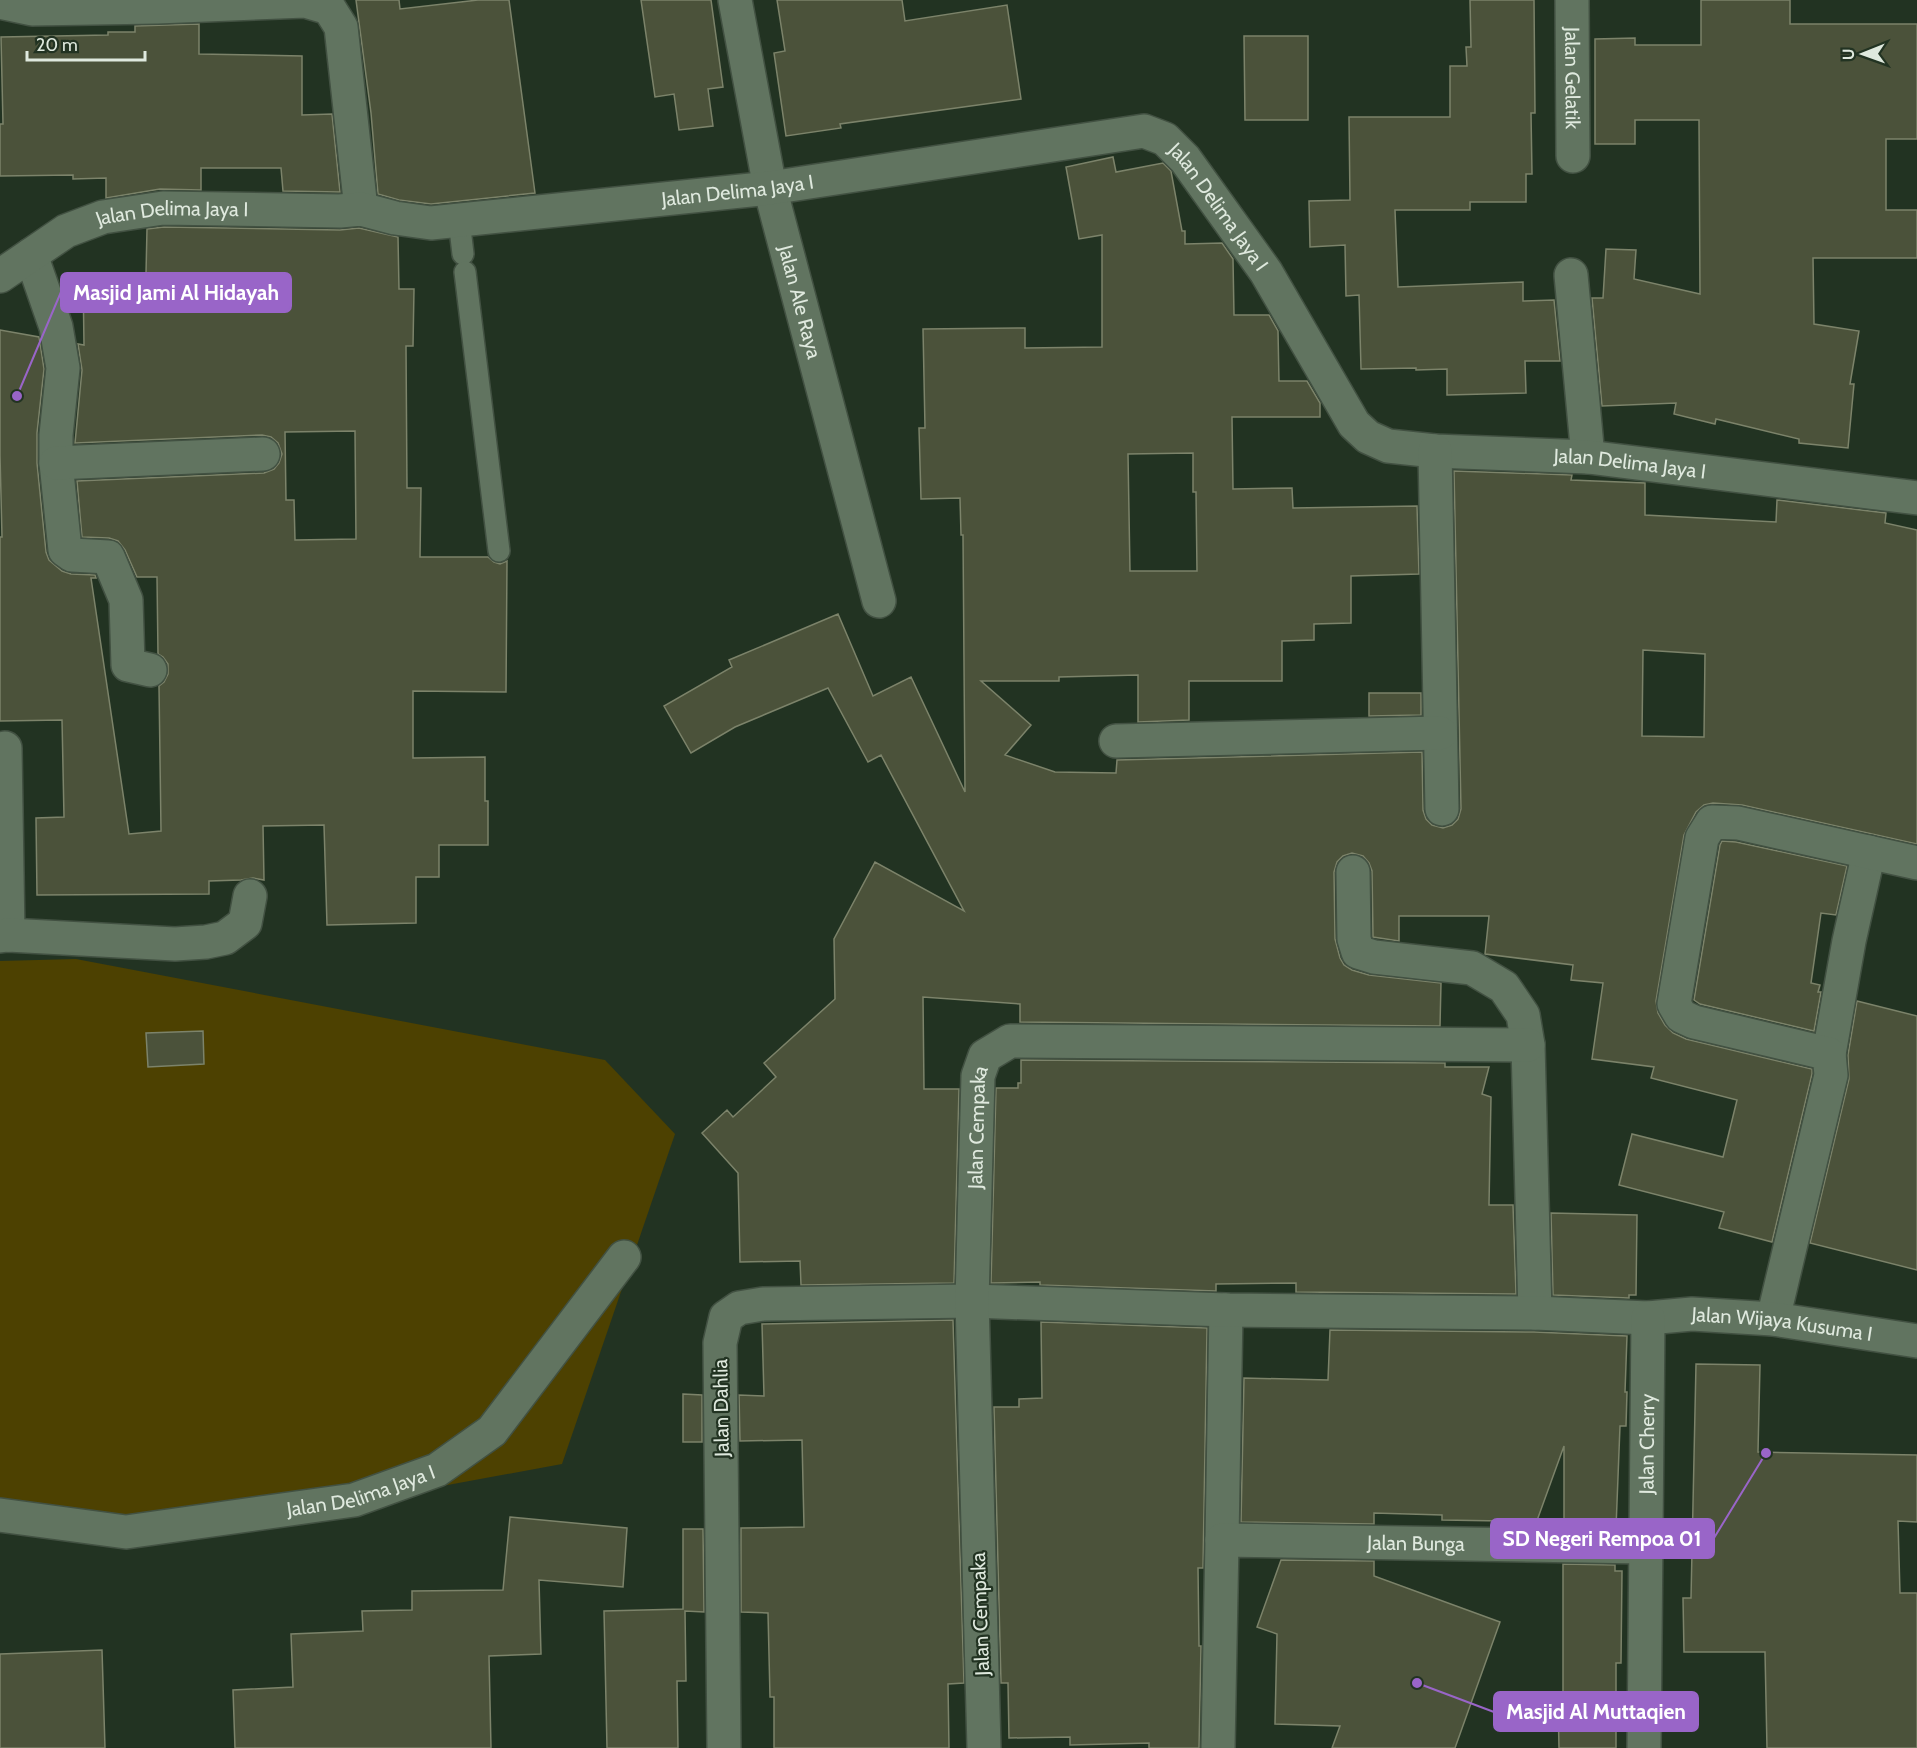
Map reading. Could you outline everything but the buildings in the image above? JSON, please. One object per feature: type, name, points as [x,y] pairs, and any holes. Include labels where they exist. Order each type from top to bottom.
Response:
[{"type":"street","name":"Jalan Ale Raya","points":[[735,0],[770,188],[879,602]]},
{"type":"street","name":"Jalan Gelatik","points":[[1572,0],[1573,156]]},
{"type":"street","points":[[0,2],[32,9],[305,1],[329,8],[341,27],[361,209]]},
{"type":"street","name":"Jalan Delima Jaya I","points":[[0,276],[66,231],[103,218],[163,208],[340,211],[361,209],[414,222],[431,223],[770,188],[1144,131],[1165,139],[1185,159],[1266,272],[1354,424],[1368,437],[1388,446],[1435,451],[1588,457],[1917,498]]},
{"type":"street","points":[[32,255],[56,327],[63,368],[56,435],[56,463],[65,550],[72,555],[108,557],[126,600],[128,665],[150,670]]},
{"type":"street","points":[[1571,275],[1588,457]]},
{"type":"street","points":[[1435,451],[1442,809]]},
{"type":"street","points":[[56,463],[263,454]]},
{"type":"street","points":[[1116,741],[1440,733]]},
{"type":"street","points":[[5,748],[4,936],[175,944],[206,942],[225,938],[245,923],[250,896]]},
{"type":"street","points":[[1830,1054],[1694,1022],[1681,1016],[1674,1004],[1702,838],[1712,822],[1738,823],[1917,863]]},
{"type":"street","points":[[1773,1319],[1831,1075],[1830,1054],[1849,941],[1869,852]]},
{"type":"street","points":[[1353,872],[1354,939],[1359,952],[1374,957],[1472,968],[1504,987],[1523,1015],[1528,1045],[1535,1312]]},
{"type":"street","name":"Jalan Cempaka","points":[[984,1748],[972,1301],[978,1076],[985,1056],[1010,1041],[1528,1045]]},
{"type":"street","name":"Jalan Delima Jaya I","points":[[0,1515],[126,1532],[354,1500],[437,1470],[492,1431],[624,1257]]},
{"type":"street","points":[[972,1301],[1226,1310],[1535,1312],[1648,1318]]},
{"type":"street","name":"Jalan Dahlia","points":[[724,1748],[720,1343],[726,1317],[739,1308],[763,1304],[972,1301]]},
{"type":"street","points":[[1218,1748],[1226,1310]]},
{"type":"street","name":"Jalan Wijaya Kusuma I","points":[[1648,1318],[1692,1314],[1773,1319],[1917,1341]]},
{"type":"street","name":"Jalan Cherry","points":[[1644,1748],[1648,1318]]},
{"type":"street","name":"Jalan Bunga","points":[[1222,1540],[1645,1547]]},
{"type":"lane","points":[[459,220],[499,550]]},
{"type":"shaded area","points":[[76,959],[605,1060],[675,1134],[562,1464],[123,1545],[0,1516],[0,961]]},
{"type":"place","name":"Masjid Jami Al Hidayah","points":[[17,396]]},
{"type":"place","name":"SD Negeri Rempoa 01","points":[[1766,1453]]},
{"type":"place","name":"Masjid Al Muttaqien","points":[[1417,1683]]}]
